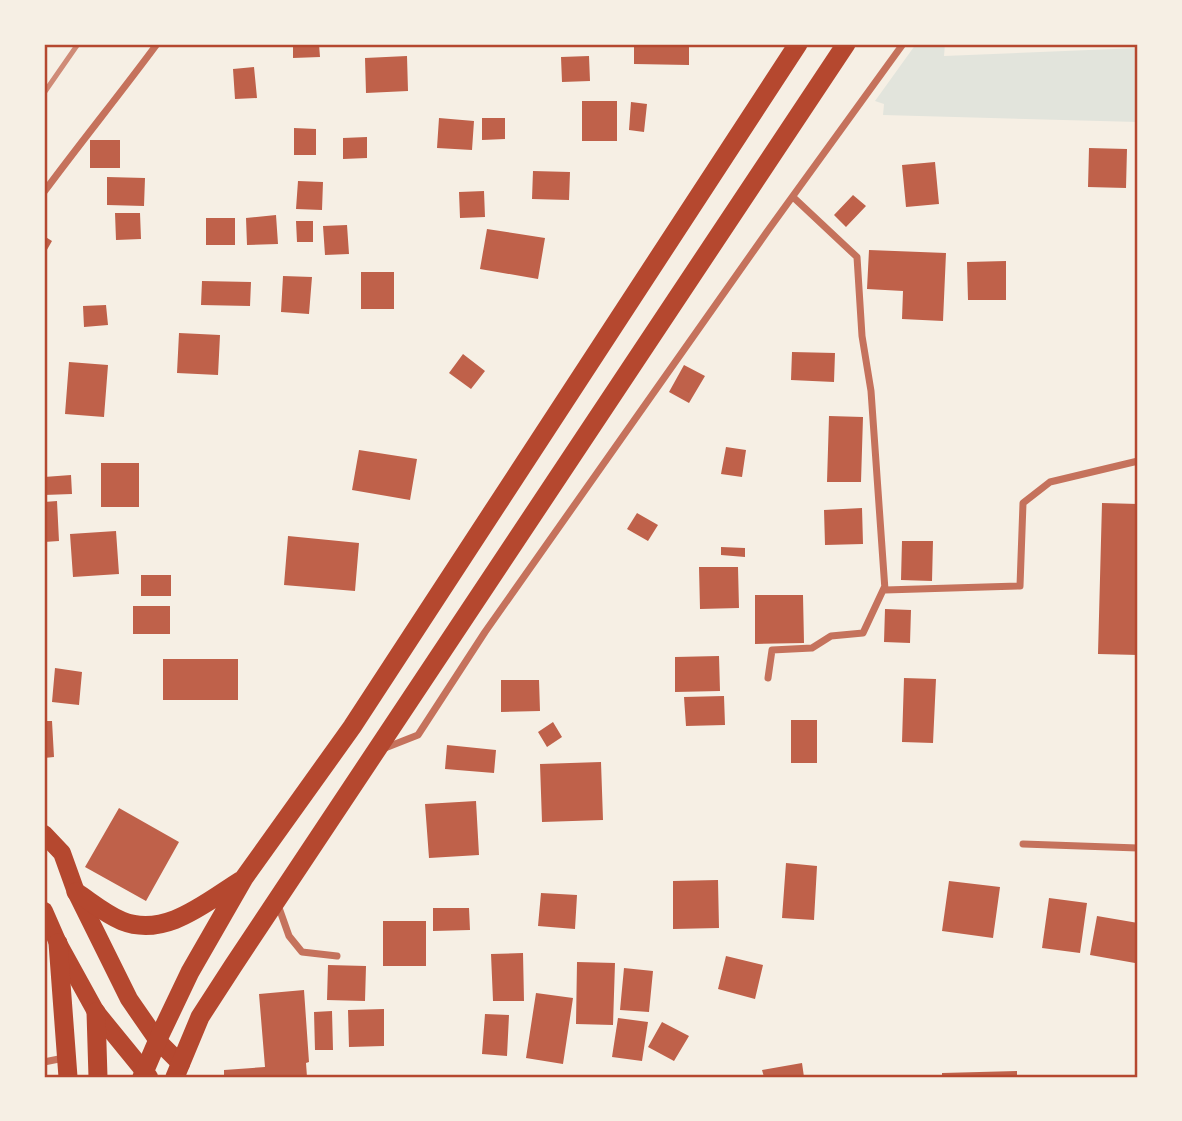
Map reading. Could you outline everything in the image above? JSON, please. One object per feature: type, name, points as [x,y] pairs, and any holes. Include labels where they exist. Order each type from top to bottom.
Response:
[{"type":"highway","points":[[145,1076],[190,972],[244,878],[352,727],[798,44]]},
{"type":"highway","points":[[178,1071],[200,1017],[846,44]]},
{"type":"highway","points":[[76,891],[121,920],[144,925],[165,923],[185,915],[244,878]]},
{"type":"highway","points":[[58,943],[68,1077]]},
{"type":"highway","points":[[96,1012],[98,1077]]},
{"type":"main road","points":[[44,834],[62,853],[76,891],[129,999],[178,1071]]},
{"type":"main road","points":[[44,911],[58,943],[96,1012],[145,1076]]},
{"type":"street","points":[[44,192],[157,44]]},
{"type":"street","points":[[374,752],[418,735],[485,632],[903,44]]},
{"type":"street","points":[[768,678],[772,650],[812,648],[831,636],[863,633],[884,588],[870,391],[862,336],[858,257],[793,197]]},
{"type":"street","points":[[884,588],[1020,586],[1023,503],[1050,482],[1138,461]]},
{"type":"street","points":[[1023,844],[1138,848]]},
{"type":"street","points":[[276,901],[289,936],[302,952],[337,956]]},
{"type":"street","points":[[44,1062],[67,1057]]},
{"type":"shaded area","points":[[916,44],[945,44],[944,56],[1138,48],[1138,122],[883,115],[884,104],[875,101]]},
{"type":"building","points":[[293,44],[319,44],[320,57],[293,58]]},
{"type":"building","points":[[634,44],[689,44],[689,65],[634,64]]},
{"type":"building","points":[[407,56],[408,91],[366,93],[365,58]]},
{"type":"building","points":[[589,56],[590,81],[562,82],[561,57]]},
{"type":"building","points":[[254,67],[257,98],[235,99],[233,69]]},
{"type":"building","points":[[582,101],[617,101],[617,141],[582,141]]},
{"type":"building","points":[[631,102],[647,104],[644,132],[629,130]]},
{"type":"building","points":[[439,118],[474,121],[472,150],[437,148]]},
{"type":"building","points":[[482,118],[505,118],[505,139],[482,140]]},
{"type":"building","points":[[294,128],[316,129],[316,155],[294,155]]},
{"type":"building","points":[[367,137],[367,158],[343,159],[343,138]]},
{"type":"building","points":[[90,140],[120,140],[120,168],[90,168]]},
{"type":"building","points":[[1089,148],[1127,149],[1126,188],[1088,187]]},
{"type":"building","points":[[935,162],[939,204],[906,207],[902,165]]},
{"type":"building","points":[[533,171],[570,172],[569,200],[532,199]]},
{"type":"building","points":[[107,177],[145,178],[144,206],[107,205]]},
{"type":"building","points":[[298,181],[323,182],[322,210],[296,209]]},
{"type":"building","points":[[484,191],[485,217],[460,218],[459,192]]},
{"type":"building","points":[[853,195],[866,206],[846,227],[834,215]]},
{"type":"building","points":[[115,213],[140,213],[141,239],[116,240]]},
{"type":"building","points":[[276,215],[278,244],[247,245],[246,218]]},
{"type":"building","points":[[206,218],[235,218],[235,245],[206,245]]},
{"type":"building","points":[[296,221],[313,221],[313,242],[297,242]]},
{"type":"building","points":[[347,225],[349,254],[325,255],[323,226]]},
{"type":"building","points":[[487,229],[545,238],[538,279],[480,269]]},
{"type":"building","points":[[44,236],[52,241],[44,255]]},
{"type":"building","points":[[869,250],[946,253],[943,321],[902,319],[903,291],[867,289]]},
{"type":"building","points":[[1006,261],[1006,300],[968,300],[967,262]]},
{"type":"building","points":[[361,272],[394,272],[394,309],[361,309]]},
{"type":"building","points":[[283,276],[312,277],[309,314],[281,312]]},
{"type":"building","points":[[202,281],[251,282],[250,306],[201,305]]},
{"type":"building","points":[[106,305],[108,325],[84,327],[83,306]]},
{"type":"building","points":[[179,333],[220,335],[218,375],[177,373]]},
{"type":"building","points":[[792,352],[835,353],[834,382],[791,380]]},
{"type":"building","points":[[463,354],[485,371],[471,389],[449,373]]},
{"type":"building","points":[[69,362],[108,365],[104,417],[65,414]]},
{"type":"building","points":[[684,365],[705,376],[689,403],[669,392]]},
{"type":"building","points":[[829,416],[863,417],[861,482],[827,482]]},
{"type":"building","points":[[726,447],[746,450],[742,477],[721,474]]},
{"type":"building","points":[[359,450],[417,459],[410,500],[352,490]]},
{"type":"building","points":[[101,463],[139,463],[139,507],[101,507]]},
{"type":"building","points":[[71,475],[72,494],[44,495],[44,477]]},
{"type":"building","points":[[57,501],[59,541],[44,542],[44,502]]},
{"type":"building","points":[[1102,503],[1138,504],[1138,655],[1098,654]]},
{"type":"building","points":[[862,508],[863,544],[825,545],[824,510]]},
{"type":"building","points":[[637,513],[658,525],[648,541],[627,529]]},
{"type":"building","points":[[116,531],[119,574],[73,577],[70,534]]},
{"type":"building","points":[[288,536],[359,543],[355,591],[284,585]]},
{"type":"building","points":[[902,541],[933,541],[932,581],[901,580]]},
{"type":"building","points":[[721,547],[745,548],[745,557],[721,555]]},
{"type":"building","points":[[699,567],[738,567],[739,608],[700,609]]},
{"type":"building","points":[[141,575],[171,575],[171,596],[141,596]]},
{"type":"building","points":[[755,595],[803,595],[804,643],[755,644]]},
{"type":"building","points":[[133,606],[170,606],[170,634],[133,634]]},
{"type":"building","points":[[885,609],[911,610],[910,643],[884,642]]},
{"type":"building","points":[[719,656],[720,691],[675,692],[675,657]]},
{"type":"building","points":[[163,659],[238,659],[238,700],[163,700]]},
{"type":"building","points":[[55,668],[82,672],[79,705],[52,702]]},
{"type":"building","points":[[904,678],[936,679],[933,743],[902,742]]},
{"type":"building","points":[[501,680],[539,680],[540,711],[501,712]]},
{"type":"building","points":[[724,696],[725,725],[686,726],[684,697]]},
{"type":"building","points":[[791,720],[817,720],[817,763],[791,763]]},
{"type":"building","points":[[44,721],[52,721],[54,757],[44,758]]},
{"type":"building","points":[[553,722],[562,737],[547,747],[538,732]]},
{"type":"building","points":[[447,745],[496,750],[494,773],[445,769]]},
{"type":"building","points":[[601,762],[603,820],[542,822],[540,764]]},
{"type":"building","points":[[476,801],[479,855],[429,858],[425,804]]},
{"type":"building","points":[[119,808],[179,842],[146,901],[85,867]]},
{"type":"building","points":[[786,863],[817,866],[814,920],[782,918]]},
{"type":"building","points":[[718,880],[719,928],[673,929],[673,881]]},
{"type":"building","points":[[949,881],[1000,887],[993,938],[942,931]]},
{"type":"building","points":[[541,893],[577,895],[575,929],[538,926]]},
{"type":"building","points":[[1049,898],[1087,903],[1080,953],[1042,948]]},
{"type":"building","points":[[433,908],[469,908],[470,930],[433,931]]},
{"type":"building","points":[[1097,916],[1138,923],[1135,963],[1090,955]]},
{"type":"building","points":[[383,921],[426,921],[426,966],[383,966]]},
{"type":"building","points":[[523,953],[524,1001],[493,1001],[491,954]]},
{"type":"building","points":[[726,956],[763,965],[755,999],[718,989]]},
{"type":"building","points":[[577,962],[615,963],[613,1025],[576,1024]]},
{"type":"building","points":[[328,965],[366,966],[365,1001],[327,1000]]},
{"type":"building","points":[[624,968],[653,971],[649,1012],[620,1010]]},
{"type":"building","points":[[304,990],[309,1062],[306,1063],[307,1077],[224,1077],[224,1070],[265,1067],[259,994]]},
{"type":"building","points":[[536,993],[573,998],[563,1064],[526,1058]]},
{"type":"building","points":[[384,1009],[384,1046],[349,1047],[348,1010]]},
{"type":"building","points":[[332,1011],[333,1050],[315,1050],[314,1012]]},
{"type":"building","points":[[485,1014],[509,1015],[507,1056],[482,1054]]},
{"type":"building","points":[[618,1018],[648,1022],[642,1061],[612,1057]]},
{"type":"building","points":[[662,1022],[689,1036],[674,1061],[648,1047]]},
{"type":"building","points":[[802,1063],[804,1077],[764,1077],[762,1070]]},
{"type":"building","points":[[1017,1071],[1017,1077],[942,1077],[942,1073]]},
{"type":"railway","points":[[44,93],[78,44]]}]
